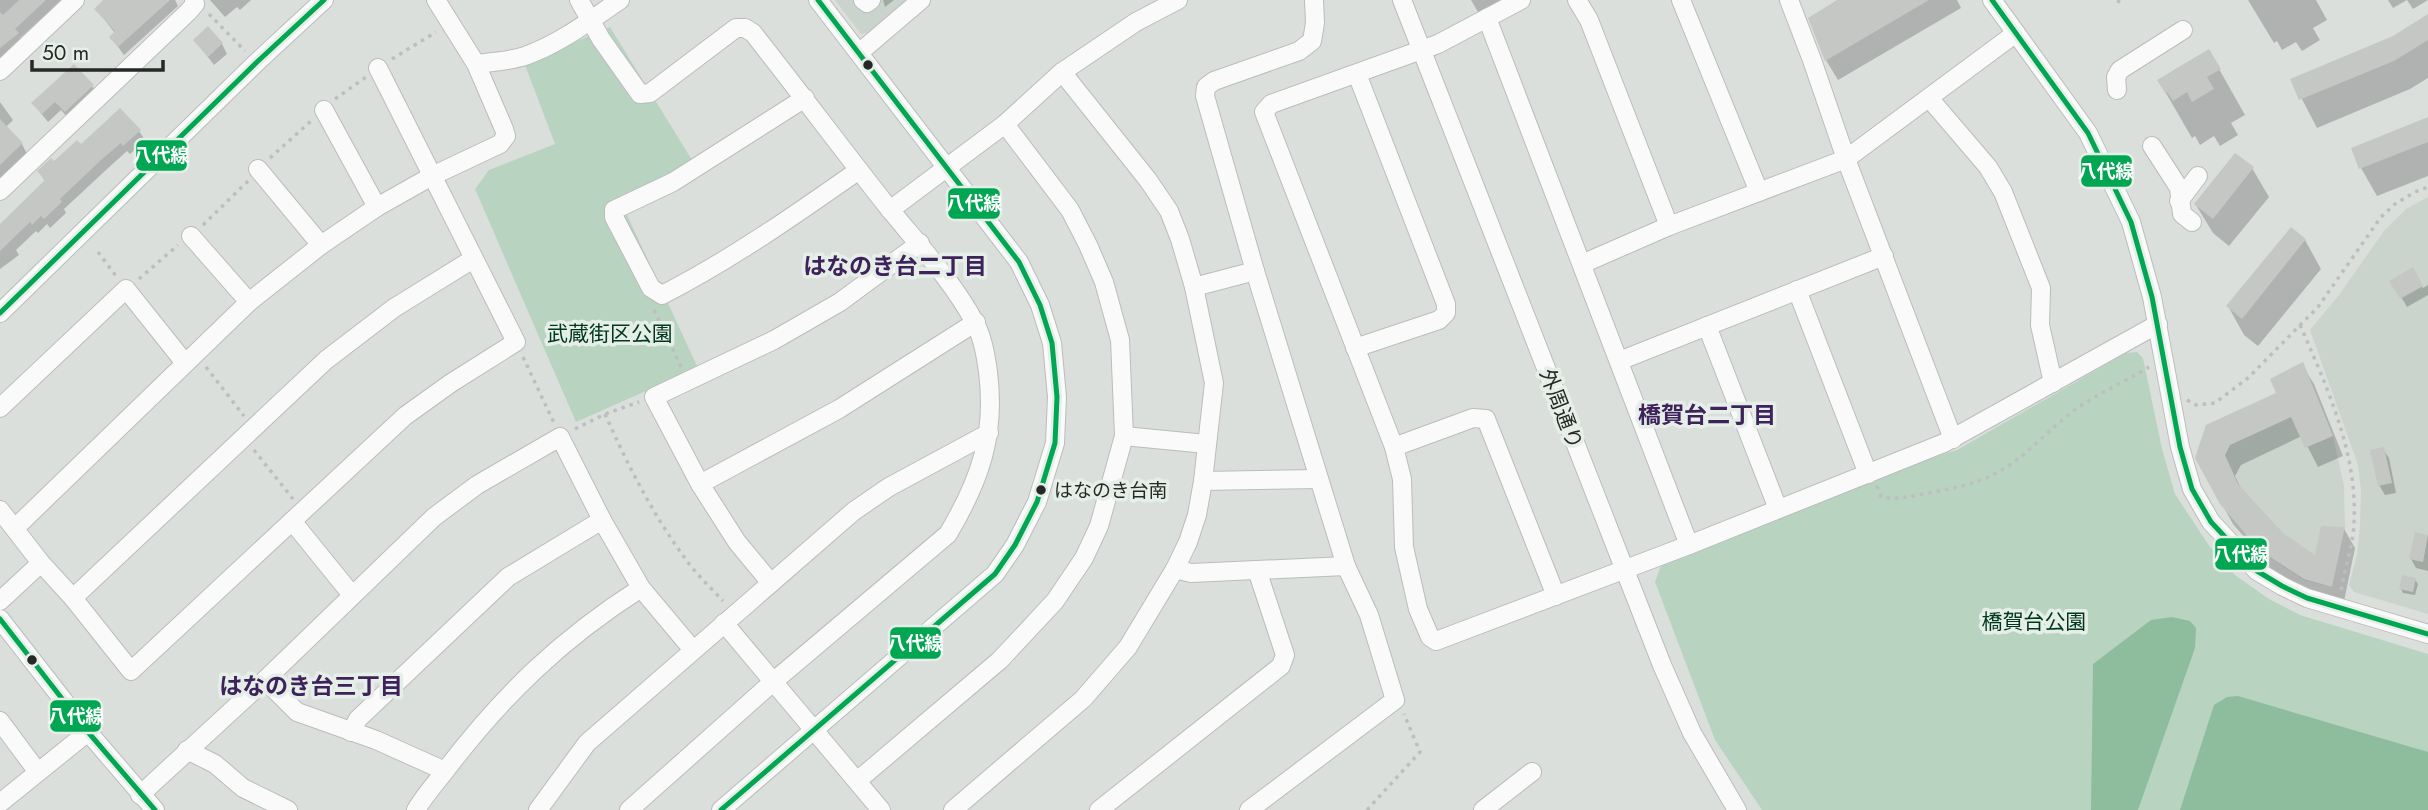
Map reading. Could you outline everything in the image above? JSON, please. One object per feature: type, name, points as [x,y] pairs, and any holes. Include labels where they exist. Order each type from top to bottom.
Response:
[{"type":"street","points":[[0,71],[75,0]]},
{"type":"street","points":[[0,313],[324,0]]},
{"type":"street","points":[[15,528],[249,302],[321,244],[377,207],[432,176],[500,144],[506,136],[476,64],[436,0]]},
{"type":"street","points":[[579,0],[633,88],[640,94],[650,93],[736,28],[745,28],[753,33],[890,209],[920,243],[976,323],[986,359],[991,397],[989,433],[982,466],[967,502],[948,534],[774,681],[629,810]]},
{"type":"street","points":[[476,64],[522,57],[568,37],[620,0]]},
{"type":"street","points":[[732,807],[812,730],[995,574],[1015,545],[1037,502],[1055,443],[1057,397],[1052,343],[1040,305],[1019,262],[948,166],[818,0]]},
{"type":"street","points":[[863,0],[867,3],[871,0]]},
{"type":"street","points":[[860,52],[921,0]]},
{"type":"street","points":[[890,209],[1005,124],[1062,72],[1136,22],[1178,0]]},
{"type":"street","points":[[1249,810],[1395,700],[1369,615],[1346,566],[1255,271],[1205,96],[1206,87],[1214,81],[1299,51],[1312,41],[1315,23],[1314,0]]},
{"type":"street","name":"外周通り","points":[[1402,0],[1662,666],[1692,733],[1737,810]]},
{"type":"street","points":[[1521,0],[1420,51],[1271,104],[1264,112],[1394,447],[1402,478],[1404,547],[1418,609],[1430,637],[1436,640],[1556,596],[1954,439],[2158,324]]},
{"type":"street","points":[[1577,0],[1589,20],[1669,226]]},
{"type":"street","points":[[1681,0],[1759,192]]},
{"type":"street","points":[[1789,0],[1846,159],[1954,439]]},
{"type":"street","points":[[1992,0],[2088,133],[2131,222],[2158,324],[2163,364],[2180,447],[2192,489],[2211,522],[2257,571],[2282,586],[2306,598],[2428,634]]},
{"type":"street","points":[[0,191],[194,2]]},
{"type":"street","points":[[1487,18],[1689,545]]},
{"type":"street","points":[[2118,90],[2116,77],[2120,70],[2183,30]]},
{"type":"street","points":[[1582,264],[1669,226],[1846,159],[2016,33]]},
{"type":"street","points":[[0,510],[131,671],[405,416],[516,342],[379,68]]},
{"type":"street","points":[[953,810],[1083,699],[1106,675],[1147,619],[1175,569],[1197,515],[1203,481],[1214,383],[1194,287],[1180,239],[1169,211],[1148,180],[1062,72]]},
{"type":"street","points":[[1355,348],[1439,320],[1446,313],[1446,304],[1357,74]]},
{"type":"street","points":[[805,98],[673,182],[614,210],[614,217],[651,288],[662,295],[709,271],[766,236],[859,170]]},
{"type":"street","points":[[1929,98],[1988,167],[2003,191],[2041,288],[2040,325],[2053,383]]},
{"type":"street","points":[[324,110],[377,207]]},
{"type":"street","points":[[857,782],[1000,660],[1055,601],[1084,558],[1099,526],[1124,436],[1120,340],[1104,282],[1070,210],[1005,124]]},
{"type":"street","points":[[2152,146],[2179,188],[2182,214],[2192,222]]},
{"type":"street","points":[[258,169],[321,244]]},
{"type":"street","points":[[2179,201],[2198,176]]},
{"type":"street","points":[[191,236],[249,302]]},
{"type":"street","points":[[771,583],[737,542],[700,484],[654,397],[774,340],[840,302],[920,243]]},
{"type":"street","points":[[1619,360],[1884,256]]},
{"type":"street","points":[[73,598],[326,360],[394,308],[473,259]]},
{"type":"street","points":[[1194,287],[1255,271]]},
{"type":"street","points":[[0,408],[126,289],[190,358]]},
{"type":"street","points":[[1797,290],[1868,474]]},
{"type":"street","points":[[700,484],[839,409],[976,323]]},
{"type":"street","points":[[1707,326],[1778,509]]},
{"type":"street","points":[[1394,447],[1473,418],[1486,419],[1556,596]]},
{"type":"street","points":[[538,810],[587,743],[854,511],[890,487],[989,433]]},
{"type":"street","points":[[1124,436],[1206,444]]},
{"type":"street","points":[[140,795],[265,680],[434,517],[477,485],[560,437],[602,520],[642,588],[693,650]]},
{"type":"street","points":[[1203,481],[1319,479]]},
{"type":"street","points":[[298,516],[352,595]]},
{"type":"street","points":[[351,732],[358,719],[508,577],[602,520]]},
{"type":"street","points":[[0,601],[41,563]]},
{"type":"street","points":[[1175,569],[1191,573],[1346,566]]},
{"type":"street","points":[[1099,810],[1281,666],[1284,655],[1257,570]]},
{"type":"street","points":[[416,810],[474,732],[521,682],[601,613],[642,588]]},
{"type":"street","points":[[729,618],[812,730],[881,810]]},
{"type":"street","points":[[0,619],[88,732],[155,810]]},
{"type":"street","points":[[265,680],[297,712],[376,740],[445,771]]},
{"type":"street","points":[[0,721],[37,771]]},
{"type":"street","points":[[4,810],[0,803],[88,732]]},
{"type":"street","points":[[187,750],[215,764],[243,788],[288,810]]},
{"type":"street","points":[[1483,810],[1532,772]]},
{"type":"path","points":[[194,2],[246,53]]},
{"type":"path","points":[[98,252],[126,289],[191,236],[258,169],[324,110],[379,68],[451,23]]},
{"type":"path","points":[[2182,397],[2196,405],[2215,403],[2248,378],[2318,307],[2381,217],[2395,204],[2428,187]]},
{"type":"path","points":[[651,288],[651,304],[688,382]]},
{"type":"path","points":[[2300,325],[2339,427],[2354,480],[2354,526],[2340,592],[2353,596]]},
{"type":"path","points":[[516,342],[560,437],[605,414],[654,397]]},
{"type":"path","points":[[190,358],[249,433],[298,516]]},
{"type":"path","points":[[1894,499],[1966,485],[2002,471],[2082,405],[2151,366]]},
{"type":"path","points":[[605,414],[622,452],[668,530],[729,618]]},
{"type":"path","points":[[1367,810],[1420,752],[1404,713],[1395,700]]},
{"type":"shaded area","points":[[835,0],[911,0],[870,32],[861,34]]},
{"type":"shaded area","points":[[2428,197],[2428,614],[2354,592],[2349,585],[2357,555],[2360,526],[2361,491],[2358,465],[2310,330],[2339,295],[2384,231],[2406,209]]},
{"type":"shaded area","points":[[2303,362],[2333,436],[2344,486],[2345,527],[2332,587],[2304,580],[2258,549],[2220,504],[2195,458],[2206,425],[2276,393],[2270,379]]},
{"type":"shaded area","points":[[2172,617],[2190,621],[2196,628],[2195,648],[2138,810],[2091,810],[2093,664],[2151,620]]},
{"type":"shaded area","points":[[2238,696],[2428,752],[2428,810],[2180,810],[2214,705],[2227,697]]},
{"type":"green space","name":"武蔵街区公園","points":[[610,27],[692,160],[692,169],[621,202],[698,368],[576,422],[475,189],[489,170],[555,144],[526,63]]},
{"type":"green space","name":"橋賀台公園","points":[[2137,352],[2143,358],[2162,449],[2175,494],[2210,547],[2235,575],[2269,599],[2300,615],[2428,654],[2428,810],[1762,810],[1715,740],[1655,582],[1662,563],[1930,458],[1957,450],[2126,353]]},
{"type":"building","points":[[19,0],[46,0],[15,29],[19,33],[0,48],[0,12],[3,15]]},
{"type":"building","points":[[103,0],[170,0],[118,47],[109,37],[115,31],[94,9]]},
{"type":"building","points":[[1837,0],[1929,0],[1825,61],[1808,18]]},
{"type":"building","points":[[2428,14],[2428,40],[2394,61],[2299,100],[2290,79],[2393,36]]},
{"type":"building","points":[[208,26],[223,43],[208,57],[193,40]]},
{"type":"building","points":[[2209,49],[2221,69],[2207,77],[2214,89],[2192,102],[2187,92],[2173,101],[2157,80]]},
{"type":"building","points":[[74,64],[94,85],[65,112],[55,102],[42,114],[31,103]]},
{"type":"building","points":[[120,108],[141,130],[101,160],[60,199],[62,202],[44,219],[41,216],[32,225],[30,222],[0,251],[0,224],[45,180],[37,171],[51,158],[54,161],[77,140],[81,144]]},
{"type":"building","points":[[2428,117],[2428,142],[2359,169],[2351,148]]},
{"type":"building","points":[[0,119],[23,143],[0,165]]},
{"type":"building","points":[[2235,153],[2254,167],[2213,219],[2194,204]]},
{"type":"building","points":[[2291,227],[2306,239],[2242,319],[2226,306]]},
{"type":"building","points":[[2413,267],[2423,286],[2400,299],[2389,281]]},
{"type":"building","points":[[2303,362],[2333,436],[2305,448],[2291,417],[2230,445],[2225,455],[2238,484],[2283,533],[2315,555],[2321,526],[2345,527],[2332,587],[2304,579],[2258,549],[2220,504],[2195,458],[2206,425],[2276,393],[2270,379]]},
{"type":"building","points":[[2384,447],[2392,483],[2378,486],[2370,450]]},
{"type":"building","points":[[2415,532],[2428,535],[2423,562],[2409,559]]},
{"type":"building","points":[[2402,575],[2416,578],[2413,592],[2399,589]]},
{"type":"transit line","name":"八代線","points":[[0,313],[324,0]]},
{"type":"transit line","name":"八代線","points":[[721,810],[995,574],[1015,545],[1037,502],[1055,443],[1057,397],[1052,343],[1040,305],[1019,262],[818,0]]},
{"type":"transit line","name":"八代線","points":[[1992,0],[2088,133],[2131,222],[2152,297],[2180,447],[2192,489],[2211,522],[2257,571],[2282,586],[2307,598],[2428,634]]},
{"type":"transit line","name":"八代線","points":[[0,619],[88,732],[155,810]]},
{"type":"place","name":"はなのき台南","points":[[1041,490]]},
{"type":"district","name":"はなのき台二丁目","points":[[895,266]]},
{"type":"district","name":"橋賀台二丁目","points":[[1707,415]]},
{"type":"district","name":"はなのき台三丁目","points":[[311,686]]}]
